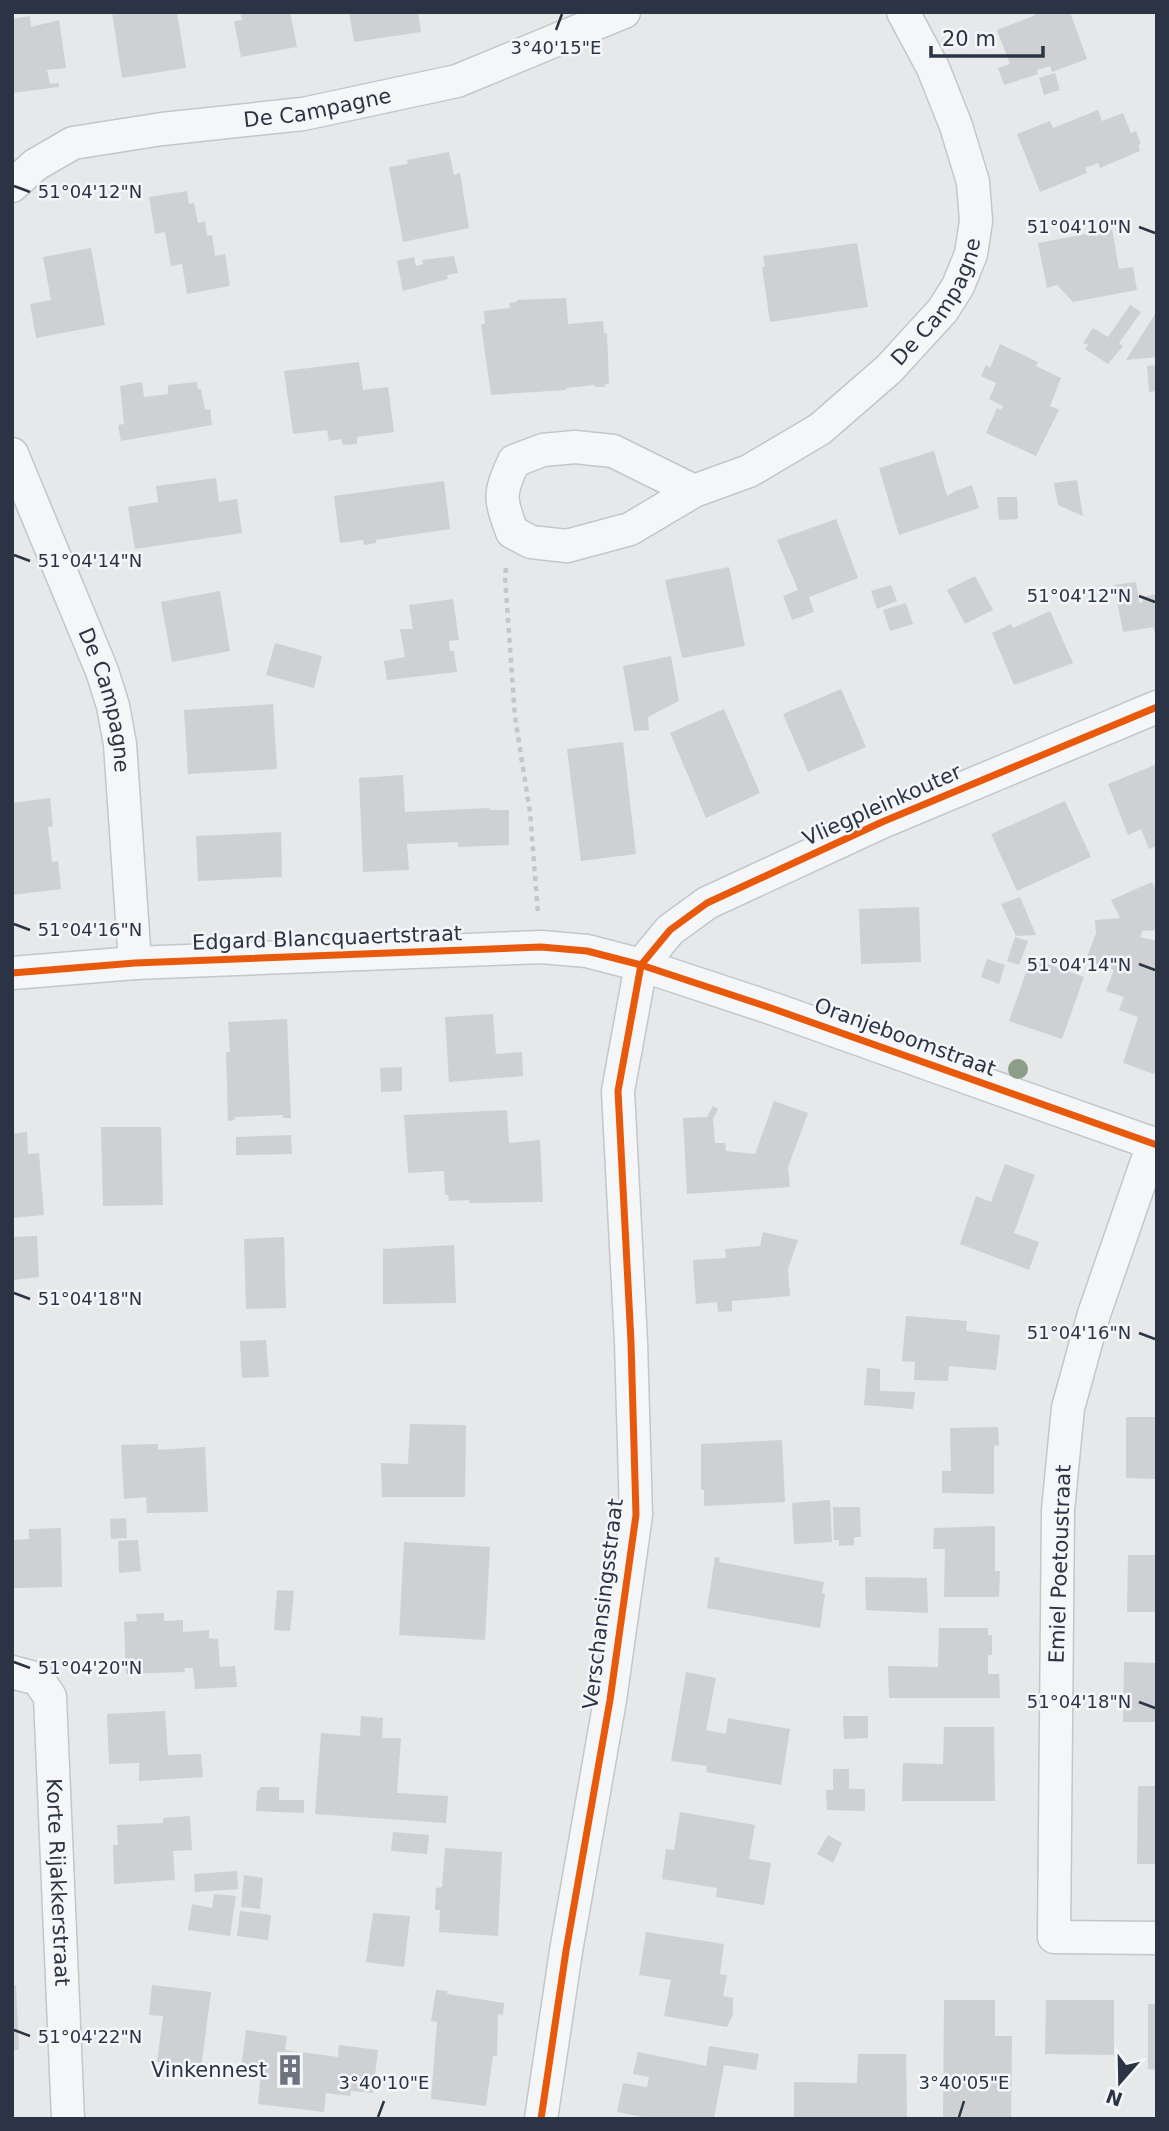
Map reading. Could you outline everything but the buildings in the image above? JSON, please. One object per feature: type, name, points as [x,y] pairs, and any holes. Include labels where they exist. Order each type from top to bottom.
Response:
[{"type":"street","name":"De Campagne","points":[[12,186],[35,165],[73,143],[303,114],[457,81],[624,12]]},
{"type":"street","name":"De Campagne","points":[[512,532],[531,542],[567,546],[630,529],[694,491],[750,471],[820,429],[889,369],[943,310],[958,286],[971,254],[976,220],[973,182],[956,126],[933,68],[903,12]]},
{"type":"street","points":[[512,532],[501,501],[505,481],[514,461],[543,450],[575,447],[613,451],[694,491]]},
{"type":"street","name":"De Campagne","points":[[12,454],[102,671],[113,706],[120,744],[135,963]]},
{"type":"street","name":"Vliegpleinkouter","points":[[641,965],[670,930],[707,903],[882,822],[1157,707]]},
{"type":"street","name":"Edgard Blancquaertstraat","points":[[12,974],[135,963],[541,947],[587,951],[641,965]]},
{"type":"street","name":"Oranjeboomstraat","points":[[641,965],[771,1008],[1155,1145]]},
{"type":"street","name":"Verschansingsstraat","points":[[541,2119],[566,1951],[610,1700],[636,1515],[631,1342],[618,1091],[641,965]]},
{"type":"street","name":"Emiel Poetoustraat","points":[[1155,1145],[1094,1314],[1068,1408],[1058,1510],[1054,1937],[1157,1938]]},
{"type":"street","name":"Korte Rijakkerstraat","points":[[12,1672],[37,1679],[50,1697],[68,2119]]},
{"type":"path","points":[[512,532],[505,578],[515,716],[530,811],[541,947]]},
{"type":"cycle path","points":[[541,2119],[566,1951],[610,1700],[636,1515],[631,1342],[618,1091],[641,965],[670,930],[707,903],[882,822],[1157,707]]},
{"type":"cycle path","points":[[12,973],[135,963],[541,947],[587,951],[641,965],[771,1008],[1157,1145]]},
{"type":"place","name":"Vinkennest","points":[[290,2070]]}]
